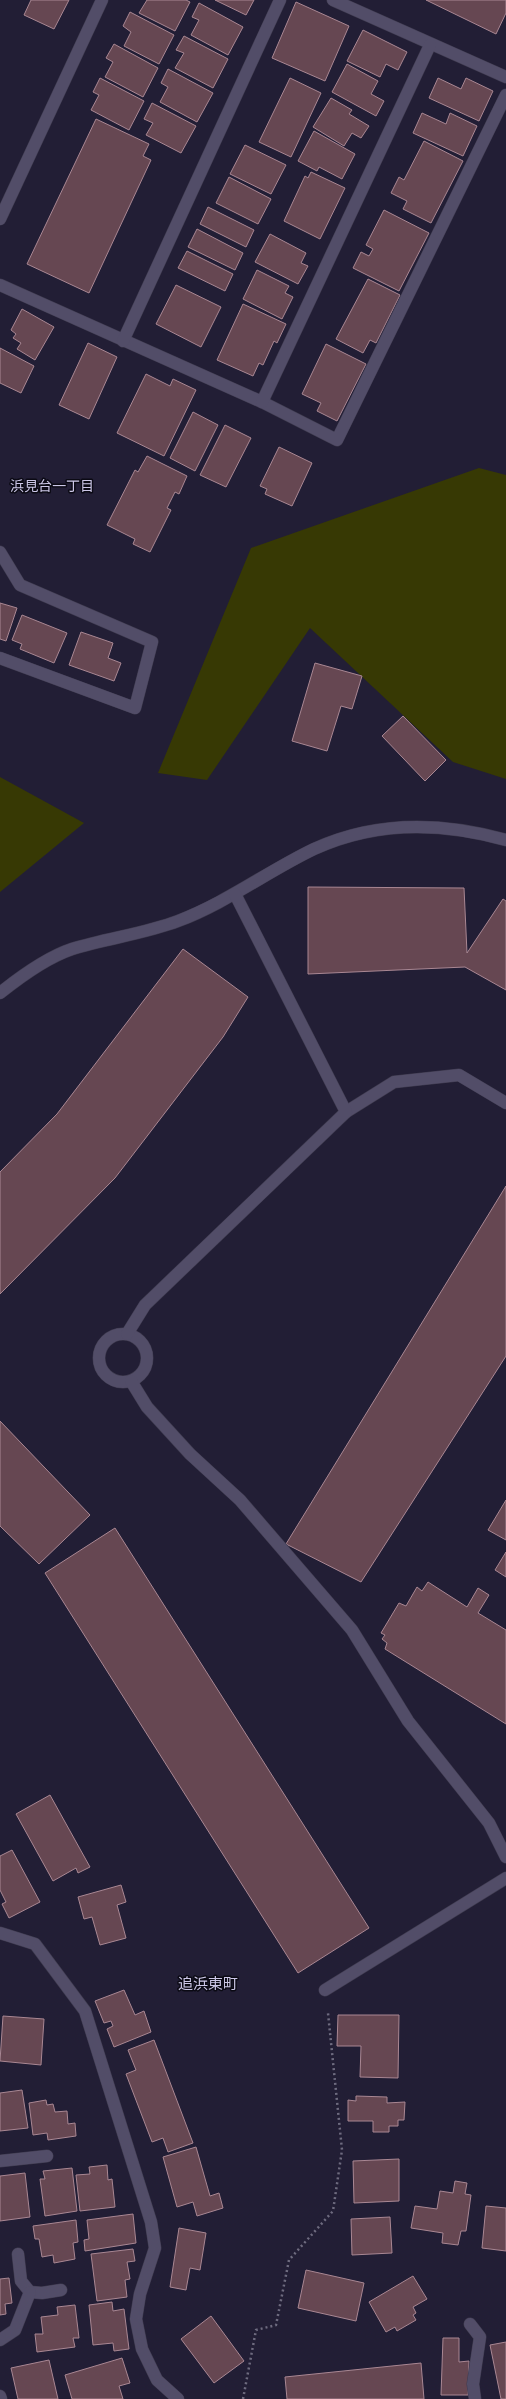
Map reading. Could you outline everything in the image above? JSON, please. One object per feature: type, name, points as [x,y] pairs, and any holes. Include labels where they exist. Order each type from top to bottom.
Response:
[{"type":"street","points":[[0,219],[102,0]]},
{"type":"street","points":[[123,341],[280,0]]},
{"type":"street","points":[[333,0],[430,45],[506,77]]},
{"type":"street","points":[[262,402],[430,45]]},
{"type":"street","points":[[0,285],[262,402],[337,440],[506,95]]},
{"type":"street","points":[[0,552],[20,585],[152,642],[134,708],[0,658]]},
{"type":"street","points":[[0,993],[24,975],[70,949],[177,921],[235,894],[314,849],[356,835],[395,827],[437,827],[473,831],[506,840]]},
{"type":"street","points":[[235,894],[346,1112]]},
{"type":"street","points":[[127,1334],[145,1304],[346,1112],[394,1082],[459,1075],[506,1103]]},
{"type":"street","points":[[127,1334],[140,1341],[147,1355],[144,1371],[131,1381],[122,1383],[107,1377],[99,1363],[99,1354],[106,1341],[112,1336],[127,1334]]},
{"type":"street","points":[[131,1381],[147,1407],[190,1454],[240,1500],[352,1630],[408,1721],[489,1823],[506,1858]]},
{"type":"street","points":[[326,1990],[506,1878]]},
{"type":"street","points":[[0,1933],[35,1944],[85,2011],[151,2222],[155,2248],[140,2294],[136,2319],[142,2349],[157,2380],[178,2399]]},
{"type":"street","points":[[0,2161],[47,2156]]},
{"type":"street","points":[[18,2254],[21,2281],[30,2292],[42,2293],[61,2290]]},
{"type":"street","points":[[0,2340],[15,2330],[30,2292]]},
{"type":"street","points":[[470,2324],[480,2337],[473,2384],[475,2399]]},
{"type":"path","points":[[243,2399],[256,2330],[276,2325],[289,2260],[333,2211],[342,2150],[326,1990]]},
{"type":"shaded area","points":[[479,468],[506,475],[506,779],[453,762],[310,628],[207,780],[158,773],[251,548]]},
{"type":"shaded area","points":[[0,777],[84,823],[0,892]]},
{"type":"building","points":[[31,0],[69,0],[54,29],[24,15]]},
{"type":"building","points":[[147,0],[186,0],[190,2],[175,31],[139,13]]},
{"type":"building","points":[[215,0],[254,0],[246,15]]},
{"type":"building","points":[[426,0],[506,0],[506,13],[496,34]]},
{"type":"building","points":[[296,2],[349,26],[325,81],[272,58]]},
{"type":"building","points":[[199,3],[243,27],[228,55],[191,35],[199,20],[192,17]]},
{"type":"building","points":[[130,12],[174,35],[159,64],[124,46],[131,32],[123,26]]},
{"type":"building","points":[[363,30],[407,52],[398,70],[386,64],[380,77],[347,61]]},
{"type":"building","points":[[184,36],[228,59],[213,88],[175,68],[184,53],[176,50]]},
{"type":"building","points":[[114,44],[158,68],[143,97],[105,77],[113,62],[106,58]]},
{"type":"building","points":[[347,64],[378,81],[371,94],[384,101],[376,116],[332,92]]},
{"type":"building","points":[[168,69],[213,93],[197,122],[160,102],[168,87],[161,83]]},
{"type":"building","points":[[100,78],[144,101],[129,130],[91,110],[99,95],[93,92]]},
{"type":"building","points":[[290,78],[321,93],[291,157],[259,142]]},
{"type":"building","points":[[438,78],[461,89],[466,78],[493,91],[479,121],[429,98]]},
{"type":"building","points":[[331,98],[352,110],[349,114],[369,126],[361,138],[352,133],[344,146],[313,127]]},
{"type":"building","points":[[152,103],[196,126],[181,153],[146,135],[153,123],[144,119]]},
{"type":"building","points":[[422,113],[446,124],[450,113],[477,126],[463,156],[413,133]]},
{"type":"building","points":[[96,119],[149,144],[143,156],[151,160],[89,293],[27,264]]},
{"type":"building","points":[[314,131],[355,154],[342,179],[319,167],[317,171],[298,161]]},
{"type":"building","points":[[424,141],[463,161],[431,223],[403,209],[407,201],[391,193],[399,177],[404,180]]},
{"type":"building","points":[[245,145],[286,165],[271,194],[230,174]]},
{"type":"building","points":[[311,172],[345,188],[320,239],[284,221],[305,176],[308,178]]},
{"type":"building","points":[[229,177],[271,199],[258,224],[216,203]]},
{"type":"building","points":[[208,207],[254,230],[246,247],[200,224]]},
{"type":"building","points":[[384,210],[429,233],[399,291],[353,268],[361,252],[369,256],[373,249],[366,245]]},
{"type":"building","points":[[197,229],[243,253],[235,270],[188,247]]},
{"type":"building","points":[[270,234],[306,253],[301,263],[308,266],[298,284],[255,262]]},
{"type":"building","points":[[187,251],[233,274],[225,291],[178,268]]},
{"type":"building","points":[[257,270],[289,286],[285,293],[293,297],[282,319],[243,299]]},
{"type":"building","points":[[368,279],[400,295],[376,343],[370,340],[363,353],[336,339]]},
{"type":"building","points":[[176,285],[221,307],[201,347],[156,324]]},
{"type":"building","points":[[243,304],[286,324],[277,343],[274,341],[263,365],[259,363],[253,376],[217,360]]},
{"type":"building","points":[[22,309],[54,327],[35,360],[17,349],[21,343],[13,338],[16,334],[11,330]]},
{"type":"building","points":[[88,343],[117,357],[89,419],[59,405]]},
{"type":"building","points":[[326,344],[366,364],[337,421],[317,411],[321,403],[302,394]]},
{"type":"building","points":[[0,348],[34,366],[21,393],[0,383]]},
{"type":"building","points":[[146,374],[170,386],[173,379],[196,390],[164,456],[117,433]]},
{"type":"building","points":[[193,412],[218,425],[195,471],[170,458]]},
{"type":"building","points":[[225,425],[251,438],[226,487],[200,475]]},
{"type":"building","points":[[279,447],[312,463],[292,506],[265,494],[267,489],[260,486]]},
{"type":"building","points":[[147,456],[187,476],[179,494],[175,492],[167,508],[171,510],[150,552],[133,544],[135,539],[107,525],[135,470],[138,472]]},
{"type":"building","points":[[0,603],[17,608],[6,641],[0,639]]},
{"type":"building","points":[[22,615],[67,633],[54,663],[20,649],[22,644],[12,640]]},
{"type":"building","points":[[81,632],[113,643],[108,658],[121,663],[114,681],[69,665]]},
{"type":"building","points":[[315,663],[362,676],[352,709],[341,706],[327,751],[292,741]]},
{"type":"building","points":[[403,716],[446,760],[425,781],[382,736]]},
{"type":"building","points":[[308,887],[464,888],[467,953],[503,899],[506,901],[506,990],[465,967],[308,974]]},
{"type":"building","points":[[183,949],[248,997],[223,1037],[115,1178],[0,1294],[0,1172],[57,1114]]},
{"type":"building","points":[[506,1186],[506,1356],[361,1582],[286,1544]]},
{"type":"building","points":[[0,1421],[90,1515],[39,1564],[0,1526]]},
{"type":"building","points":[[506,1500],[506,1540],[488,1530]]},
{"type":"building","points":[[115,1528],[369,1928],[298,1973],[45,1573]]},
{"type":"building","points":[[506,1552],[506,1577],[495,1570]]},
{"type":"building","points":[[428,1582],[467,1607],[478,1588],[489,1595],[478,1613],[506,1630],[506,1724],[385,1649],[387,1643],[382,1639],[385,1635],[381,1633],[399,1603],[406,1606],[417,1587],[422,1591]]},
{"type":"building","points":[[50,1795],[90,1867],[78,1873],[76,1868],[53,1881],[16,1814]]},
{"type":"building","points":[[12,1850],[40,1902],[9,1918],[2,1904],[6,1902],[0,1890],[0,1856]]},
{"type":"building","points":[[121,1885],[126,1902],[117,1905],[126,1938],[100,1945],[92,1917],[84,1919],[78,1897]]},
{"type":"building","points":[[124,1990],[135,2015],[144,2011],[151,2032],[114,2047],[107,2029],[113,2026],[111,2021],[104,2023],[95,2001]]},
{"type":"building","points":[[338,2015],[399,2015],[398,2078],[360,2077],[361,2046],[337,2046]]},
{"type":"building","points":[[3,2016],[44,2019],[41,2065],[0,2061]]},
{"type":"building","points":[[154,2040],[193,2143],[168,2152],[163,2138],[152,2142],[126,2074],[136,2070],[128,2050]]},
{"type":"building","points":[[22,2090],[28,2128],[0,2131],[0,2093]]},
{"type":"building","points":[[356,2096],[387,2097],[387,2103],[405,2102],[404,2120],[398,2120],[398,2126],[389,2126],[389,2132],[373,2132],[373,2121],[348,2121],[348,2100],[356,2101]]},
{"type":"building","points":[[46,2100],[47,2105],[53,2104],[55,2112],[67,2111],[68,2124],[75,2123],[76,2136],[48,2140],[47,2133],[33,2135],[29,2103]]},
{"type":"building","points":[[196,2147],[210,2196],[219,2193],[223,2208],[197,2216],[193,2202],[177,2207],[163,2157]]},
{"type":"building","points":[[399,2159],[399,2201],[354,2203],[353,2161]]},
{"type":"building","points":[[107,2165],[108,2180],[112,2179],[115,2207],[80,2211],[76,2175],[90,2174],[89,2167]]},
{"type":"building","points":[[72,2168],[77,2211],[45,2216],[40,2179],[45,2179],[43,2171]]},
{"type":"building","points":[[25,2173],[30,2217],[0,2221],[0,2176]]},
{"type":"building","points":[[455,2181],[467,2183],[465,2194],[471,2195],[466,2231],[461,2231],[458,2245],[442,2243],[443,2233],[411,2228],[415,2206],[437,2209],[440,2191],[453,2193]]},
{"type":"building","points":[[486,2206],[506,2208],[506,2251],[482,2248]]},
{"type":"building","points":[[133,2214],[136,2243],[85,2251],[84,2240],[89,2239],[87,2220]]},
{"type":"building","points":[[390,2217],[392,2253],[352,2255],[351,2219]]},
{"type":"building","points":[[76,2220],[78,2242],[73,2243],[75,2259],[54,2263],[53,2255],[42,2257],[39,2239],[35,2239],[33,2226]]},
{"type":"building","points":[[179,2228],[206,2233],[200,2270],[190,2268],[186,2290],[170,2287]]},
{"type":"building","points":[[133,2249],[135,2261],[127,2262],[130,2279],[125,2280],[127,2297],[97,2301],[91,2254]]},
{"type":"building","points":[[306,2270],[364,2283],[356,2321],[298,2308]]},
{"type":"building","points":[[413,2276],[427,2299],[413,2307],[416,2313],[413,2315],[416,2320],[397,2331],[395,2327],[386,2332],[369,2302]]},
{"type":"building","points":[[9,2278],[12,2303],[5,2304],[6,2314],[0,2315],[0,2279]]},
{"type":"building","points":[[112,2302],[113,2311],[124,2309],[129,2349],[114,2351],[113,2343],[93,2345],[89,2305]]},
{"type":"building","points":[[75,2305],[79,2338],[73,2338],[75,2347],[37,2352],[35,2334],[43,2334],[41,2317],[58,2315],[57,2307]]},
{"type":"building","points":[[211,2316],[244,2361],[214,2383],[181,2339]]},
{"type":"building","points":[[443,2338],[459,2338],[459,2362],[469,2361],[468,2395],[441,2395]]},
{"type":"building","points":[[506,2342],[506,2399],[501,2399],[490,2345]]},
{"type":"building","points":[[122,2358],[130,2383],[119,2386],[123,2399],[72,2399],[65,2375]]},
{"type":"building","points":[[49,2360],[58,2399],[18,2399],[11,2368]]},
{"type":"building","points":[[421,2363],[424,2399],[287,2399],[285,2377]]},
{"type":"district","name":"浜見台一丁目","points":[[52,486]]},
{"type":"district","name":"追浜東町","points":[[208,1983]]}]
